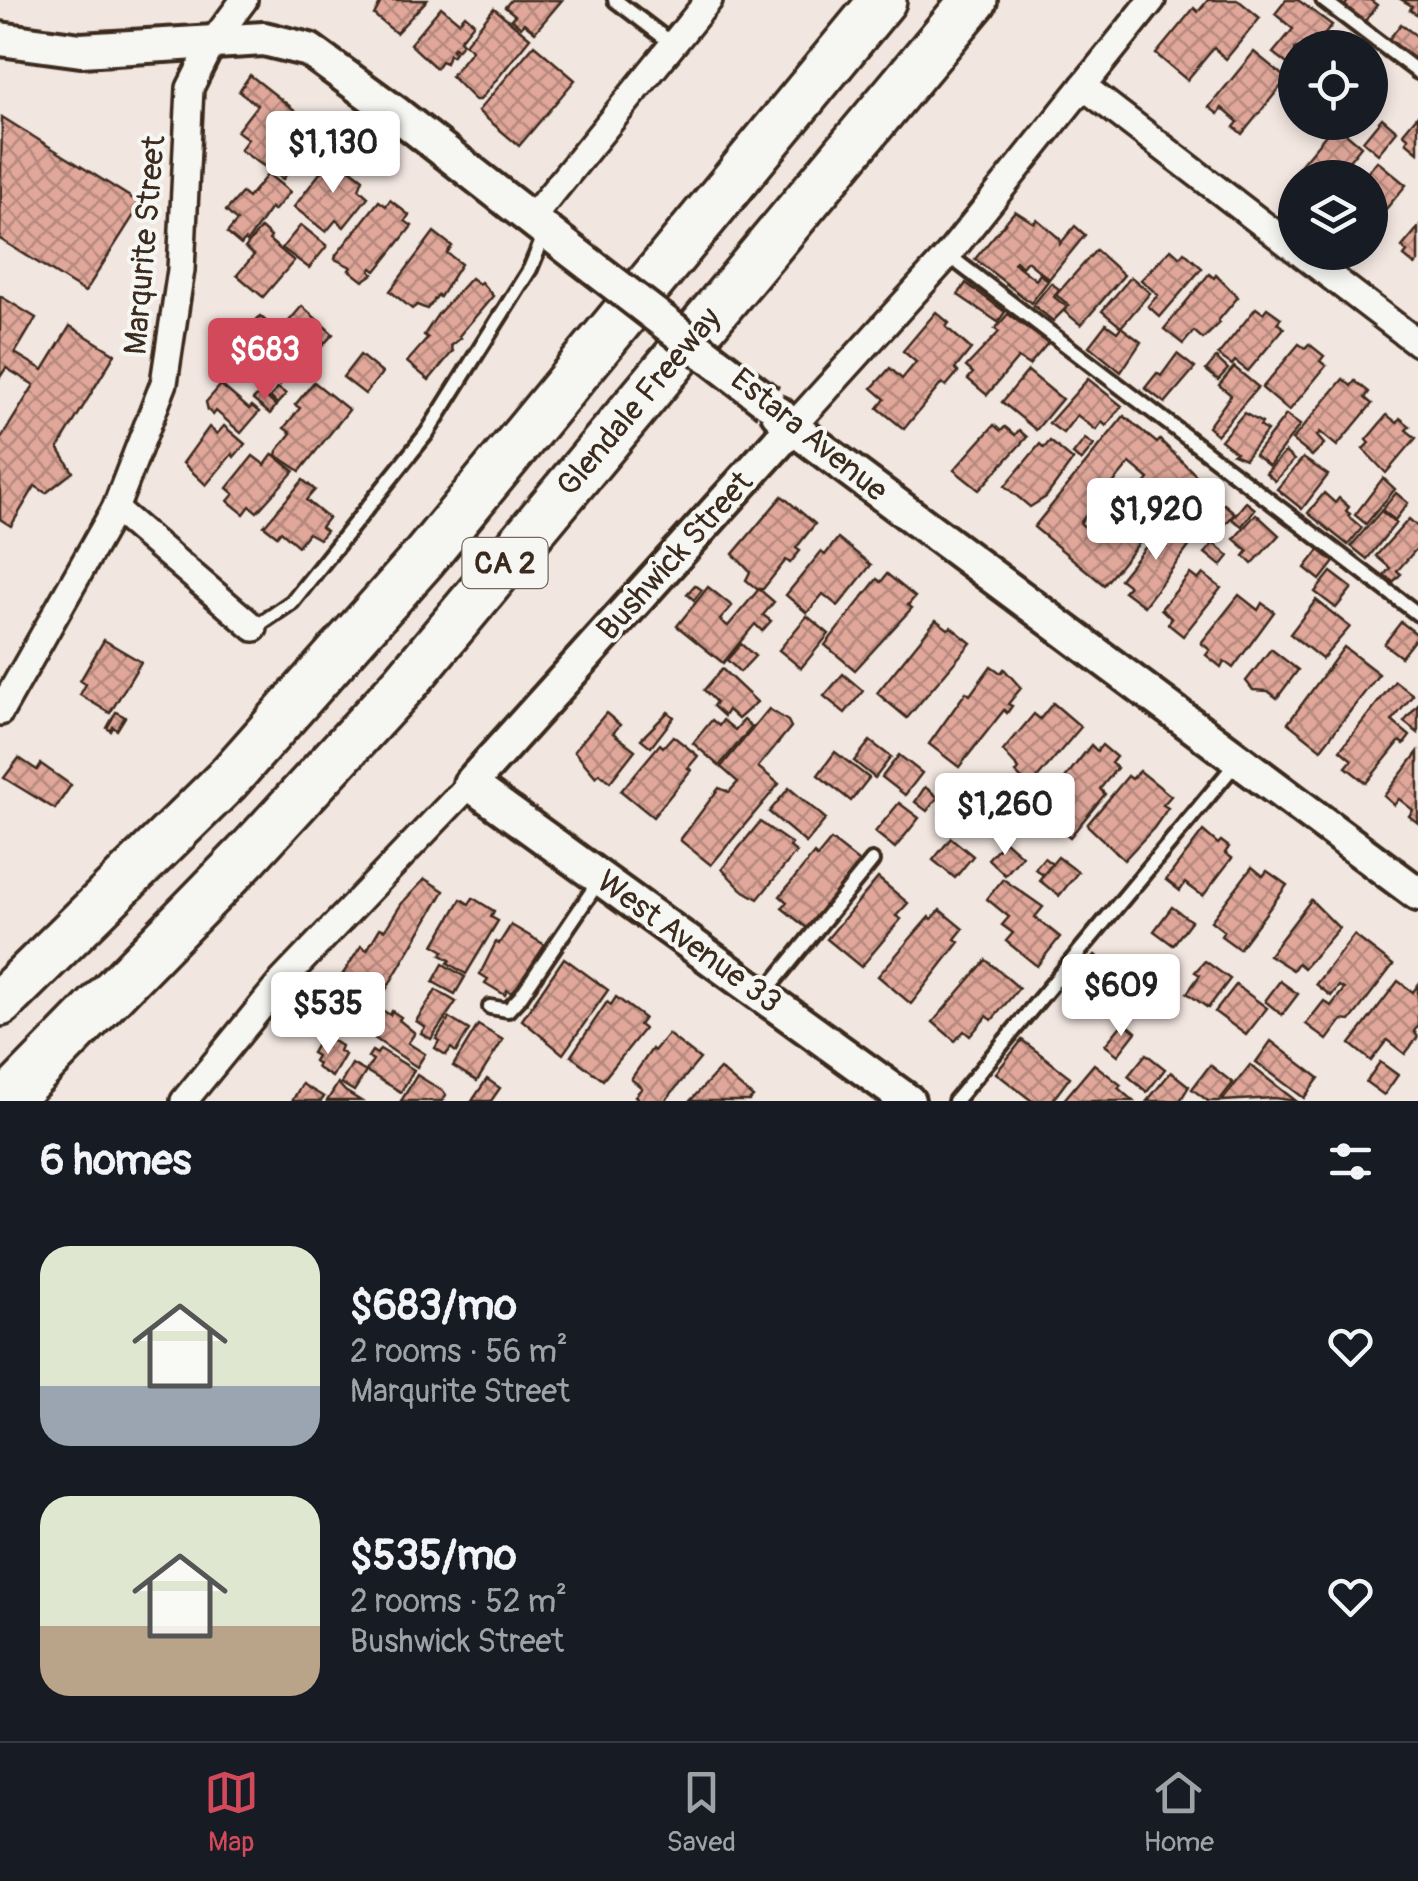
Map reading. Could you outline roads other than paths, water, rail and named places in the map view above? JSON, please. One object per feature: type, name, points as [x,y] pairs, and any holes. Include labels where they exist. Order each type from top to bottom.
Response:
[{"type":"highway","name":"Glendale Freeway","points":[[0,1003],[226,781],[423,559],[883,0]]},
{"type":"highway","name":"Glendale Freeway","points":[[7,1101],[247,855],[406,682],[974,0]]},
{"type":"street","name":"Marqurite Street","points":[[0,712],[115,509],[164,383],[181,270],[190,88],[214,40],[244,0]]},
{"type":"street","points":[[547,231],[709,0]]},
{"type":"street","name":"Bushwick Street","points":[[184,1101],[282,981],[470,784],[948,255],[1152,0]]},
{"type":"street","name":"Estara Avenue","points":[[0,38],[81,50],[264,38],[310,50],[768,402],[792,427],[1418,894]]},
{"type":"street","points":[[1082,86],[1278,236]]},
{"type":"street","points":[[1322,270],[1418,344]]},
{"type":"street","points":[[115,509],[254,628]]},
{"type":"street","name":"West Avenue 33","points":[[470,784],[908,1101]]},
{"type":"lane","points":[[615,0],[674,45]]},
{"type":"lane","points":[[1323,0],[1418,72]]},
{"type":"lane","points":[[254,628],[292,602],[427,433],[530,268],[547,231]]},
{"type":"lane","points":[[948,255],[1418,614]]},
{"type":"lane","points":[[955,1101],[1237,762]]},
{"type":"lane","points":[[762,996],[872,862]]},
{"type":"lane","points":[[490,1007],[508,1010],[521,996],[601,878]]}]
